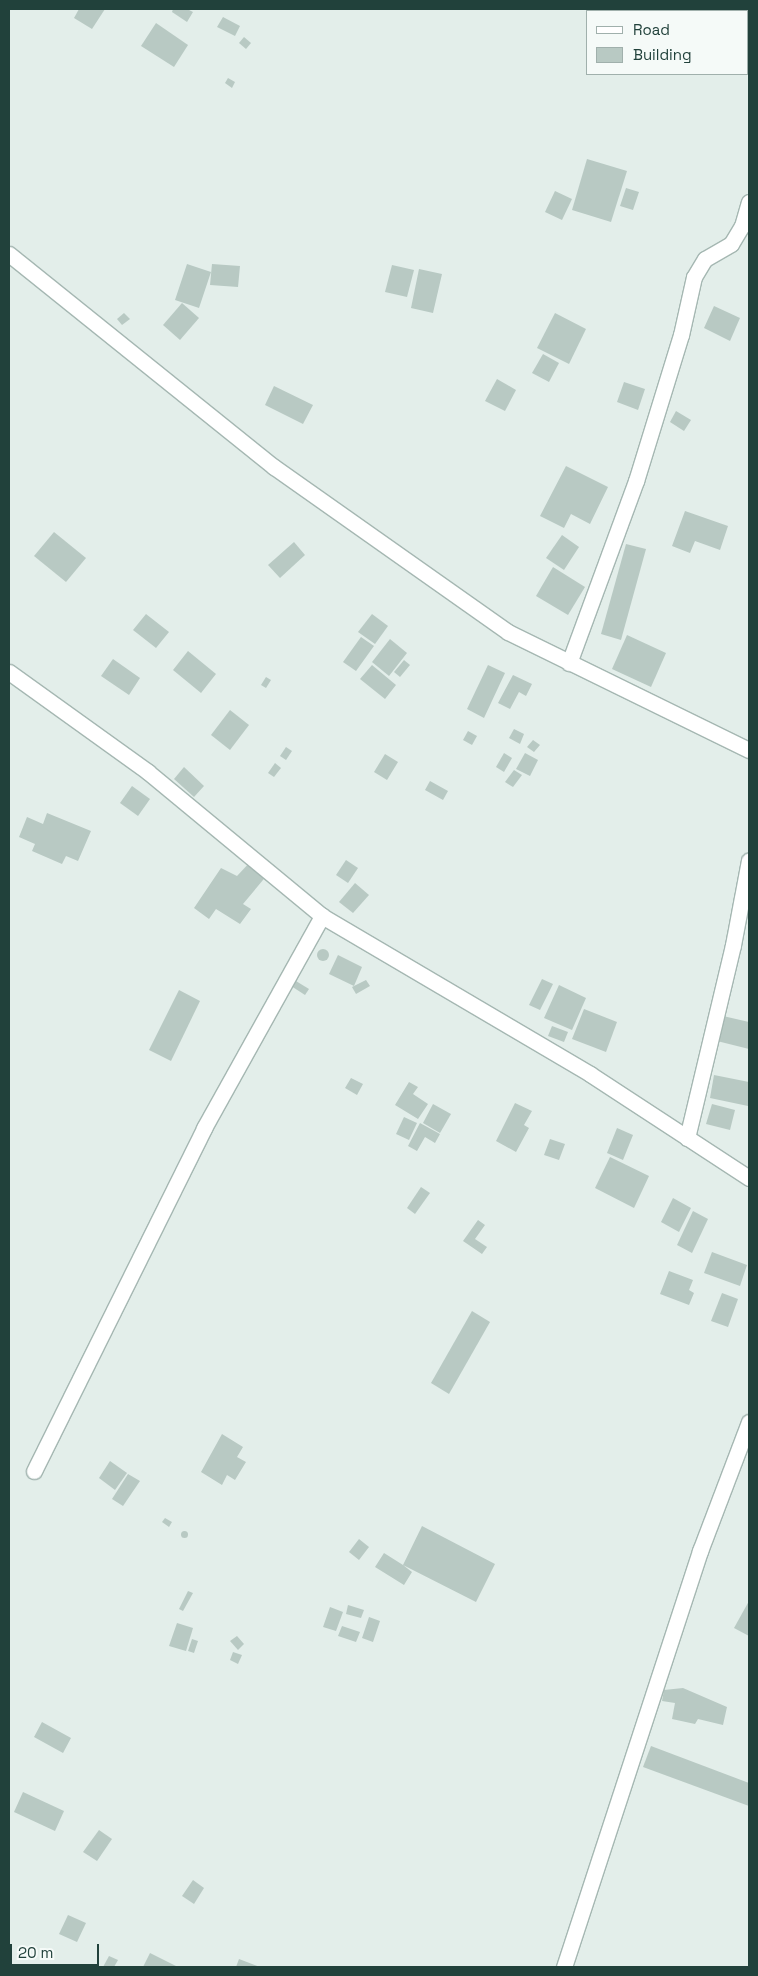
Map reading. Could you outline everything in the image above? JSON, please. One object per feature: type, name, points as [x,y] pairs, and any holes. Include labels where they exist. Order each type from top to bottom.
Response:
[{"type":"street","points":[[569,663],[636,481],[681,335],[694,277],[705,259],[731,244],[742,226],[749,202]]},
{"type":"street","points":[[9,254],[274,467],[508,632],[749,750]]},
{"type":"street","points":[[9,672],[148,772],[322,916],[590,1074],[749,1178]]},
{"type":"street","points":[[687,1138],[733,945],[749,860]]},
{"type":"street","points":[[34,1471],[204,1128],[322,916]]},
{"type":"street","points":[[564,1967],[700,1551],[749,1422]]},
{"type":"building","points":[[79,9],[105,9],[92,29],[74,18]]},
{"type":"building","points":[[173,9],[187,9],[193,12],[187,22],[172,12]]},
{"type":"building","points":[[223,17],[240,26],[235,36],[217,27]]},
{"type":"building","points":[[156,23],[188,45],[174,67],[141,46]]},
{"type":"building","points":[[244,37],[251,43],[246,49],[239,43]]},
{"type":"building","points":[[228,78],[235,82],[232,88],[225,83]]},
{"type":"building","points":[[587,159],[627,171],[611,222],[572,210]]},
{"type":"building","points":[[626,188],[639,192],[633,210],[620,206]]},
{"type":"building","points":[[555,191],[572,199],[562,220],[545,212]]},
{"type":"building","points":[[187,264],[211,272],[199,308],[175,300]]},
{"type":"building","points":[[212,264],[240,266],[238,287],[210,285]]},
{"type":"building","points":[[392,265],[414,270],[407,297],[385,292]]},
{"type":"building","points":[[419,269],[442,274],[433,313],[411,308]]},
{"type":"building","points":[[182,303],[199,318],[180,340],[163,325]]},
{"type":"building","points":[[714,306],[740,318],[730,341],[704,328]]},
{"type":"building","points":[[124,313],[130,319],[122,325],[117,319]]},
{"type":"building","points":[[555,313],[586,329],[569,364],[537,348]]},
{"type":"building","points":[[543,354],[559,363],[549,382],[532,373]]},
{"type":"building","points":[[497,379],[516,390],[505,411],[485,401]]},
{"type":"building","points":[[624,382],[645,389],[638,410],[617,402]]},
{"type":"building","points":[[274,386],[313,405],[303,424],[265,405]]},
{"type":"building","points":[[676,411],[691,420],[684,431],[670,422]]},
{"type":"building","points":[[566,466],[608,487],[590,524],[571,514],[564,528],[540,516]]},
{"type":"building","points":[[685,511],[728,526],[720,550],[695,541],[690,553],[672,546]]},
{"type":"building","points":[[54,532],[86,558],[66,582],[34,556]]},
{"type":"building","points":[[562,535],[579,547],[564,570],[546,558]]},
{"type":"building","points":[[294,542],[305,555],[280,578],[268,565]]},
{"type":"building","points":[[626,544],[646,549],[621,640],[601,634]]},
{"type":"building","points":[[553,567],[585,587],[568,615],[536,596]]},
{"type":"building","points":[[146,614],[169,632],[156,648],[133,630]]},
{"type":"building","points":[[372,614],[388,626],[375,644],[358,632]]},
{"type":"building","points":[[627,635],[666,653],[651,687],[612,669]]},
{"type":"building","points":[[361,637],[374,646],[356,671],[343,662]]},
{"type":"building","points":[[390,639],[407,653],[389,676],[372,662]]},
{"type":"building","points":[[188,651],[216,674],[201,693],[173,670]]},
{"type":"building","points":[[113,659],[140,678],[129,695],[101,676]]},
{"type":"building","points":[[404,660],[410,665],[400,677],[394,672]]},
{"type":"building","points":[[372,665],[396,685],[385,699],[360,679]]},
{"type":"building","points":[[488,665],[505,673],[484,718],[467,709]]},
{"type":"building","points":[[513,675],[532,684],[526,696],[519,692],[510,709],[498,703]]},
{"type":"building","points":[[266,677],[271,680],[266,688],[261,685]]},
{"type":"building","points":[[230,710],[249,725],[230,750],[211,735]]},
{"type":"building","points":[[514,729],[524,734],[520,744],[509,738]]},
{"type":"building","points":[[468,731],[477,736],[472,745],[463,740]]},
{"type":"building","points":[[533,740],[540,745],[534,752],[527,747]]},
{"type":"building","points":[[286,747],[292,751],[286,760],[280,756]]},
{"type":"building","points":[[504,753],[512,758],[504,772],[496,767]]},
{"type":"building","points":[[525,753],[538,760],[530,776],[516,769]]},
{"type":"building","points":[[385,754],[398,762],[387,780],[374,772]]},
{"type":"building","points":[[275,763],[281,768],[274,777],[268,773]]},
{"type":"building","points":[[184,767],[204,786],[194,797],[174,779]]},
{"type":"building","points":[[514,770],[522,775],[513,787],[505,782]]},
{"type":"building","points":[[430,781],[448,791],[443,800],[425,790]]},
{"type":"building","points":[[132,786],[150,799],[138,816],[120,803]]},
{"type":"building","points":[[47,813],[91,831],[78,861],[66,856],[62,864],[32,851],[35,844],[19,837],[27,817],[43,824]]},
{"type":"building","points":[[252,860],[268,874],[243,904],[251,909],[240,924],[216,909],[209,919],[194,908],[221,868],[237,876]]},
{"type":"building","points":[[346,860],[358,868],[348,883],[336,875]]},
{"type":"building","points":[[355,883],[369,895],[353,913],[339,902]]},
{"type":"building","points":[[321,949],[325,949],[329,955],[325,961],[321,961],[317,957],[317,953]]},
{"type":"building","points":[[338,955],[362,967],[354,986],[329,974]]},
{"type":"building","points":[[291,978],[309,989],[305,995],[288,984]]},
{"type":"building","points":[[542,979],[553,984],[540,1010],[529,1005]]},
{"type":"building","points":[[366,980],[370,986],[356,994],[352,987]]},
{"type":"building","points":[[559,985],[586,998],[572,1030],[544,1018]]},
{"type":"building","points":[[179,990],[200,1001],[171,1061],[149,1050]]},
{"type":"building","points":[[584,1009],[617,1022],[606,1052],[572,1039]]},
{"type":"building","points":[[723,1016],[749,1022],[749,1049],[717,1041]]},
{"type":"building","points":[[552,1026],[568,1032],[564,1042],[548,1036]]},
{"type":"building","points":[[714,1075],[749,1082],[748,1106],[710,1098]]},
{"type":"building","points":[[351,1078],[363,1084],[357,1095],[345,1088]]},
{"type":"building","points":[[409,1082],[418,1087],[413,1094],[428,1104],[418,1119],[395,1105]]},
{"type":"building","points":[[515,1103],[532,1111],[524,1125],[529,1128],[516,1152],[496,1141]]},
{"type":"building","points":[[433,1104],[451,1114],[440,1133],[423,1123]]},
{"type":"building","points":[[712,1104],[735,1110],[730,1130],[706,1124]]},
{"type":"building","points":[[404,1117],[417,1123],[409,1140],[396,1134]]},
{"type":"building","points":[[420,1123],[440,1134],[435,1143],[425,1137],[417,1151],[408,1146]]},
{"type":"building","points":[[617,1128],[633,1135],[623,1160],[607,1153]]},
{"type":"building","points":[[550,1139],[565,1144],[559,1160],[544,1155]]},
{"type":"building","points":[[610,1157],[649,1176],[634,1208],[595,1188]]},
{"type":"building","points":[[421,1187],[430,1193],[415,1214],[407,1208]]},
{"type":"building","points":[[673,1198],[691,1208],[679,1232],[661,1222]]},
{"type":"building","points":[[693,1211],[708,1219],[692,1253],[677,1245]]},
{"type":"building","points":[[478,1220],[485,1225],[475,1239],[487,1247],[482,1254],[463,1241]]},
{"type":"building","points":[[712,1252],[747,1265],[740,1286],[704,1273]]},
{"type":"building","points":[[669,1271],[693,1280],[689,1290],[694,1293],[689,1305],[660,1294]]},
{"type":"building","points":[[722,1293],[738,1299],[728,1327],[711,1321]]},
{"type":"building","points":[[472,1311],[490,1322],[449,1394],[431,1383]]},
{"type":"building","points":[[222,1434],[243,1447],[237,1457],[246,1462],[235,1480],[227,1475],[222,1485],[201,1472]]},
{"type":"building","points":[[110,1461],[127,1473],[115,1490],[99,1478]]},
{"type":"building","points":[[128,1474],[140,1481],[123,1506],[112,1499]]},
{"type":"building","points":[[165,1518],[172,1522],[169,1527],[162,1522]]},
{"type":"building","points":[[422,1526],[495,1564],[476,1602],[403,1565]]},
{"type":"building","points":[[184,1530],[188,1534],[184,1538],[180,1534]]},
{"type":"building","points":[[359,1539],[369,1547],[359,1560],[349,1552]]},
{"type":"building","points":[[384,1553],[412,1572],[404,1585],[375,1567]]},
{"type":"building","points":[[188,1591],[193,1593],[183,1611],[179,1609]]},
{"type":"building","points":[[749,1601],[749,1636],[734,1628]]},
{"type":"building","points":[[348,1605],[364,1610],[361,1618],[346,1614]]},
{"type":"building","points":[[330,1607],[343,1612],[336,1631],[323,1627]]},
{"type":"building","points":[[369,1617],[380,1621],[373,1642],[362,1638]]},
{"type":"building","points":[[177,1623],[193,1628],[186,1651],[169,1646]]},
{"type":"building","points":[[342,1626],[360,1632],[356,1642],[338,1636]]},
{"type":"building","points":[[237,1636],[244,1644],[238,1650],[230,1641]]},
{"type":"building","points":[[192,1639],[198,1641],[194,1653],[188,1651]]},
{"type":"building","points":[[233,1652],[242,1655],[238,1664],[230,1660]]},
{"type":"building","points":[[683,1688],[727,1707],[723,1725],[698,1719],[695,1724],[672,1719],[675,1703],[662,1701],[664,1690]]},
{"type":"building","points":[[42,1722],[71,1738],[63,1753],[34,1737]]},
{"type":"building","points":[[651,1746],[749,1783],[749,1806],[643,1767]]},
{"type":"building","points":[[23,1792],[64,1811],[55,1831],[14,1812]]},
{"type":"building","points":[[99,1830],[112,1839],[97,1861],[83,1852]]},
{"type":"building","points":[[193,1880],[204,1888],[194,1904],[182,1896]]},
{"type":"building","points":[[68,1915],[86,1923],[77,1942],[59,1934]]},
{"type":"building","points":[[150,1953],[178,1967],[143,1967]]},
{"type":"building","points":[[109,1956],[118,1960],[114,1967],[103,1967]]},
{"type":"building","points":[[239,1959],[260,1967],[236,1967]]}]
